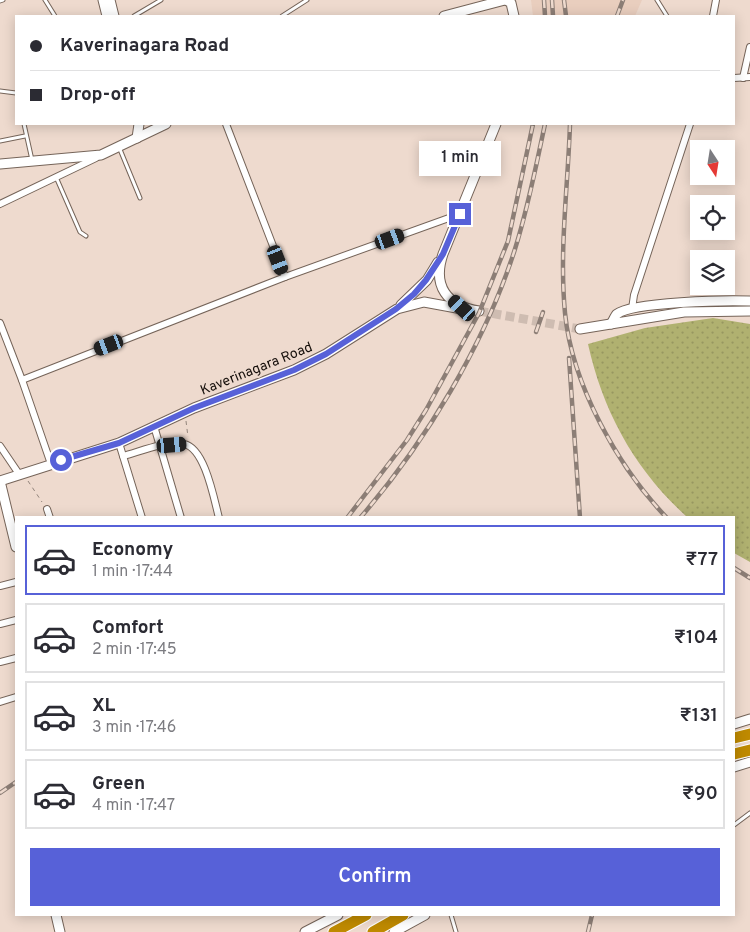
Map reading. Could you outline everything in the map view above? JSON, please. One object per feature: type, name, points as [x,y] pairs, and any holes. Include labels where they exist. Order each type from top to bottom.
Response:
[{"type":"highway","points":[[735,738],[750,734]]},
{"type":"highway","points":[[735,754],[750,750]]},
{"type":"highway","points":[[334,932],[364,916]]},
{"type":"highway","points":[[373,932],[401,916]]},
{"type":"street","points":[[103,0],[107,15]]},
{"type":"street","points":[[110,0],[114,15]]},
{"type":"street","points":[[713,15],[716,0]]},
{"type":"street","points":[[448,15],[508,1],[514,15]]},
{"type":"street","points":[[747,77],[750,47]]},
{"type":"street","points":[[137,138],[139,125]]},
{"type":"street","points":[[0,204],[161,125]]},
{"type":"street","points":[[226,125],[285,277]]},
{"type":"street","points":[[462,308],[448,295],[438,275],[443,254],[496,125]]},
{"type":"street","points":[[632,309],[634,296],[690,125]]},
{"type":"street","points":[[0,164],[100,155]]},
{"type":"street","points":[[22,380],[285,277],[460,214]]},
{"type":"street","points":[[396,309],[426,280],[443,254]]},
{"type":"street","points":[[611,324],[618,313],[632,309],[699,301],[750,301]]},
{"type":"street","name":"Kaverinagara Road","points":[[0,481],[119,443],[154,426],[294,370],[326,354],[396,309],[424,302],[480,311]]},
{"type":"street","points":[[580,329],[684,312],[750,311]]},
{"type":"street","points":[[0,323],[51,464]]},
{"type":"street","points":[[154,426],[180,516]]},
{"type":"street","points":[[119,443],[141,516]]},
{"type":"street","points":[[123,456],[160,446],[184,444],[188,446],[194,450],[205,468],[218,516]]},
{"type":"street","points":[[0,446],[22,473]]},
{"type":"street","points":[[0,481],[15,543]]},
{"type":"street","points":[[47,509],[49,516]]},
{"type":"street","points":[[0,586],[15,582]]},
{"type":"street","points":[[0,624],[15,620]]},
{"type":"street","points":[[0,662],[15,658]]},
{"type":"street","points":[[0,702],[15,697]]},
{"type":"street","points":[[735,724],[750,719]]},
{"type":"street","points":[[735,766],[750,762]]},
{"type":"street","points":[[56,916],[60,932]]},
{"type":"street","points":[[305,932],[336,916]]},
{"type":"street","points":[[394,932],[423,916]]},
{"type":"lane","points":[[45,0],[54,15]]},
{"type":"lane","points":[[136,15],[161,0]]},
{"type":"lane","points":[[284,15],[308,0]]},
{"type":"lane","points":[[657,0],[666,15]]},
{"type":"lane","points":[[0,91],[15,93]]},
{"type":"lane","points":[[24,125],[25,136],[32,160]]},
{"type":"lane","points":[[0,141],[25,136]]},
{"type":"lane","points":[[119,146],[140,198]]},
{"type":"lane","points":[[56,177],[80,232],[86,236]]},
{"type":"lane","points":[[735,824],[750,813]]},
{"type":"lane","points":[[451,916],[456,932]]},
{"type":"path","points":[[184,414],[188,427],[188,446]]},
{"type":"path","points":[[22,473],[47,509]]},
{"type":"shaded area","points":[[531,0],[642,0],[635,15],[533,15]]},
{"type":"green space","points":[[713,318],[750,324],[750,562],[735,554],[735,516],[686,516],[668,499],[637,460],[612,416],[594,369],[588,344],[645,328]]},
{"type":"tunnel","points":[[479,311],[580,329]]},
{"type":"railway","points":[[544,0],[545,15]]},
{"type":"railway","points":[[552,0],[553,15]]},
{"type":"railway","points":[[564,0],[566,15]]},
{"type":"railway","points":[[617,15],[623,0]]},
{"type":"railway","points":[[349,516],[407,440],[426,410],[479,313],[508,241],[533,125]]},
{"type":"railway","points":[[362,516],[384,489],[430,425],[451,391],[487,321],[520,234],[545,125]]},
{"type":"railway","points":[[570,125],[563,266],[563,290],[569,340],[587,396],[600,423],[631,475],[665,516]]},
{"type":"railway","points":[[536,332],[543,312]]},
{"type":"railway","points":[[569,358],[580,516]]},
{"type":"railway","points":[[735,569],[750,578]]},
{"type":"railway","points":[[0,793],[15,783]]},
{"type":"railway","points":[[588,932],[592,916]]},
{"type":"route","points":[[61,460],[119,443],[194,408],[294,370],[326,354],[396,309],[414,294],[443,254],[460,214]]}]
